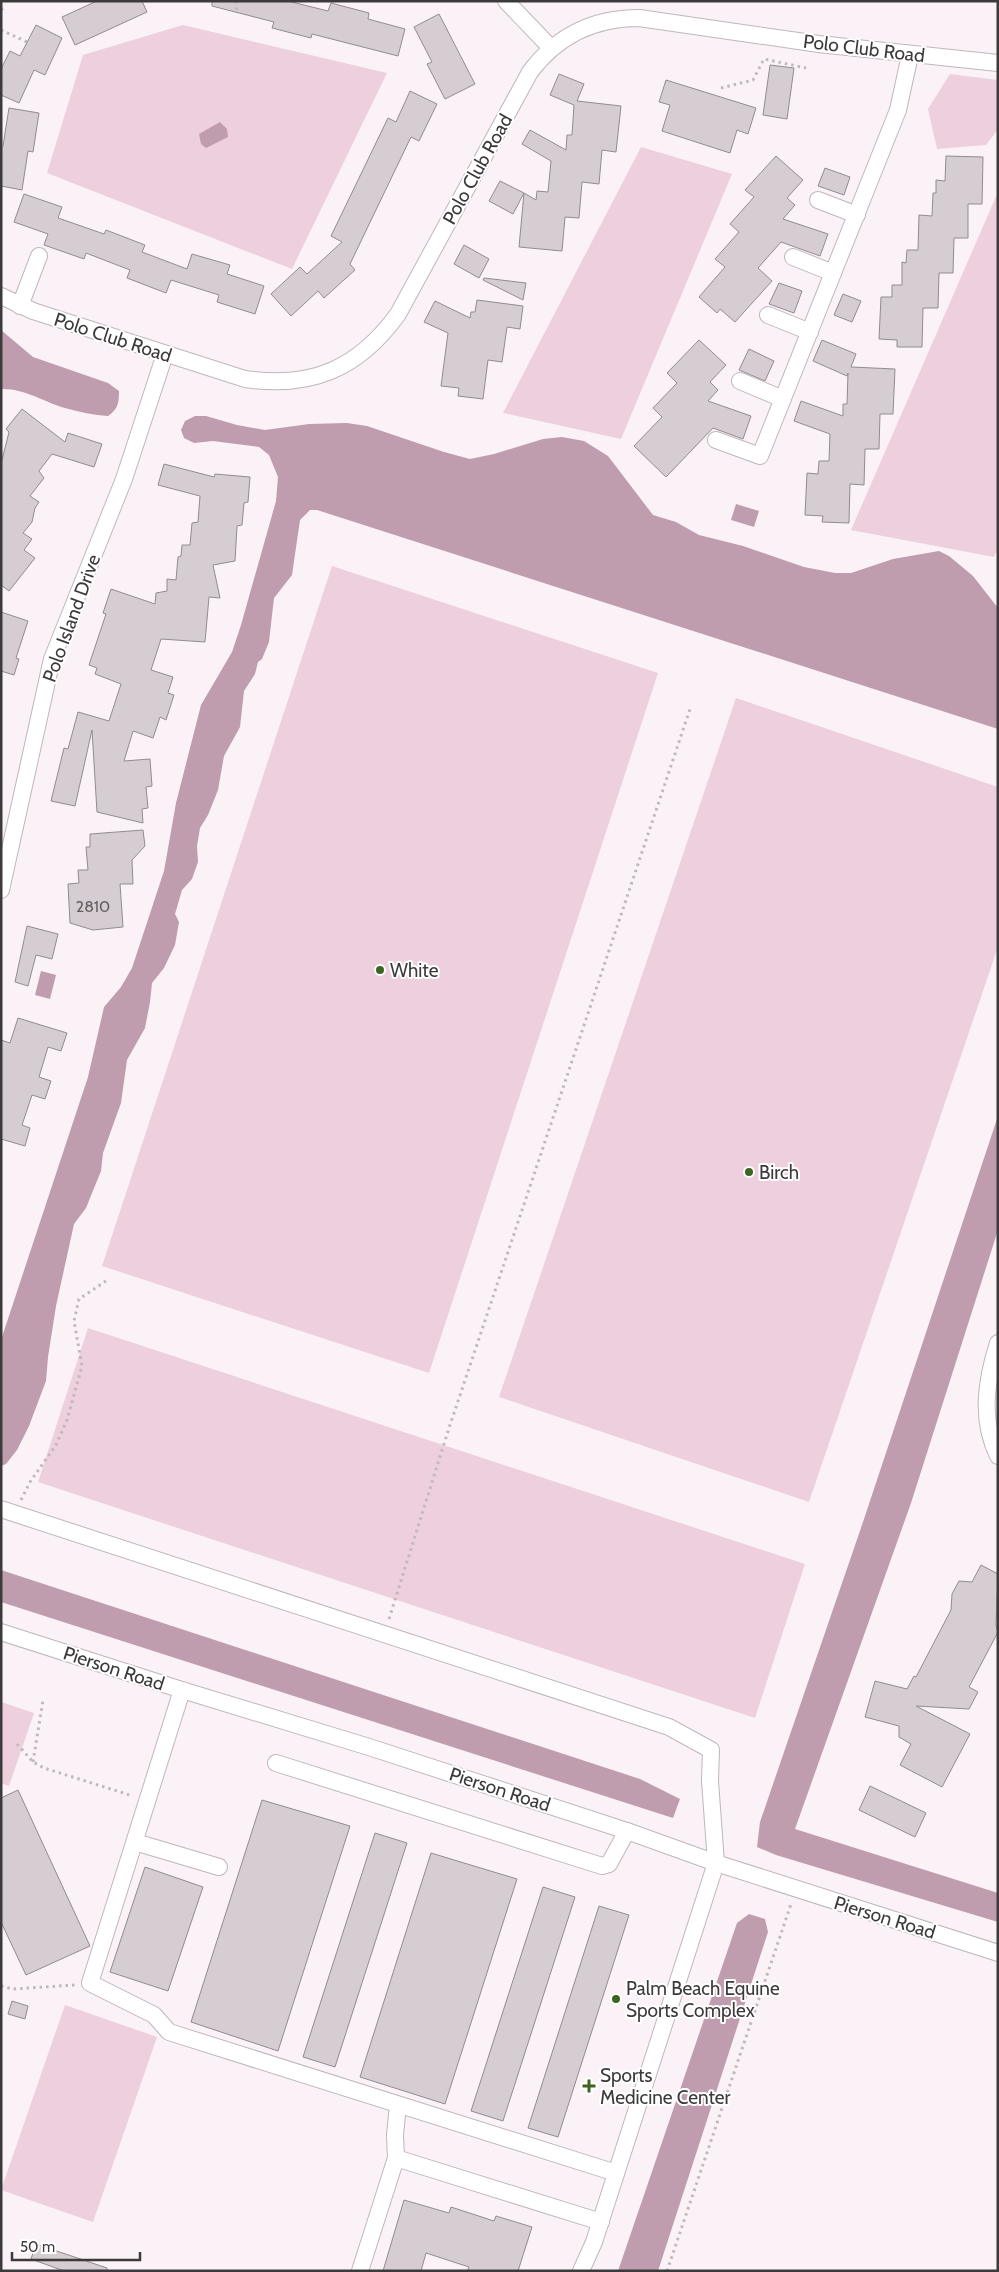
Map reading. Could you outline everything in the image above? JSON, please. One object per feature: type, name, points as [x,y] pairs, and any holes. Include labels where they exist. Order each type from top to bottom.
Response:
[{"type":"street","points":[[506,1],[551,48]]},
{"type":"street","name":"Polo Club Road","points":[[1,296],[20,306],[246,379],[281,382],[304,380],[327,373],[348,363],[368,350],[398,314],[530,72],[551,48],[573,33],[598,22],[612,19],[640,18],[819,44],[998,63]]},
{"type":"street","points":[[716,440],[760,456],[898,110],[910,54]]},
{"type":"street","points":[[818,200],[857,215]]},
{"type":"street","points":[[20,306],[39,256]]},
{"type":"street","points":[[793,257],[833,273]]},
{"type":"street","points":[[768,315],[810,332]]},
{"type":"street","name":"Polo Island Drive","points":[[1,890],[52,660],[124,479],[165,354]]},
{"type":"street","points":[[740,381],[783,399]]},
{"type":"street","points":[[998,1343],[989,1374],[986,1402],[989,1432],[998,1456]]},
{"type":"street","points":[[8,1511],[669,1727],[711,1750],[710,1782],[716,1864],[601,2222],[581,2271]]},
{"type":"street","name":"Pierson Road","points":[[1,1632],[369,1747],[627,1831],[716,1864],[998,1953]]},
{"type":"street","points":[[182,1690],[90,1984],[154,2015],[169,2032],[616,2173]]},
{"type":"street","points":[[276,1763],[602,1866],[609,1864],[627,1831]]},
{"type":"street","points":[[135,1842],[219,1867]]},
{"type":"street","points":[[360,2271],[396,2158],[395,2135],[398,2105]]},
{"type":"street","points":[[396,2158],[601,2222]]},
{"type":"path","points":[[236,1],[237,12]]},
{"type":"path","points":[[1,30],[27,42]]},
{"type":"path","points":[[721,88],[753,80],[764,60],[806,68]]},
{"type":"path","points":[[384,1634],[449,1428],[691,706]]},
{"type":"path","points":[[8,1511],[56,1445],[67,1420],[82,1366],[74,1321],[79,1299],[106,1281]]},
{"type":"path","points":[[33,1762],[43,1700]]},
{"type":"path","points":[[17,1744],[33,1762],[44,1768],[148,1800]]},
{"type":"path","points":[[667,2271],[796,1889]]},
{"type":"path","points":[[1,1986],[12,1989],[90,1984]]},
{"type":"shaded area","points":[[183,25],[387,73],[292,269],[47,173],[83,55]]},
{"type":"shaded area","points":[[950,74],[998,80],[998,129],[986,145],[937,149],[928,109]]},
{"type":"shaded area","points":[[220,122],[227,129],[228,137],[206,148],[201,144],[199,134]]},
{"type":"shaded area","points":[[641,147],[732,174],[621,439],[503,413]]},
{"type":"shaded area","points":[[998,192],[998,547],[994,557],[851,530]]},
{"type":"shaded area","points":[[1,330],[33,357],[108,383],[119,391],[116,408],[108,416],[92,414],[65,408],[18,391],[1,389]]},
{"type":"shaded area","points":[[195,416],[206,416],[237,425],[265,430],[309,424],[347,423],[367,426],[470,459],[494,454],[543,439],[562,437],[584,441],[608,456],[653,515],[676,522],[699,535],[743,546],[804,567],[835,573],[851,573],[893,559],[939,551],[949,556],[973,576],[998,608],[998,729],[317,510],[310,510],[300,520],[292,575],[274,598],[269,642],[262,659],[258,662],[255,674],[244,691],[240,727],[224,756],[218,790],[208,815],[200,828],[197,846],[198,862],[192,879],[182,890],[175,914],[179,922],[175,945],[164,968],[152,983],[145,1028],[127,1060],[121,1103],[103,1153],[101,1171],[86,1208],[74,1224],[56,1306],[46,1381],[29,1426],[17,1450],[6,1464],[1,1466],[1,1340],[88,1077],[104,1007],[121,987],[132,968],[164,871],[176,803],[201,705],[232,652],[276,501],[278,477],[269,455],[259,447],[213,441],[194,443],[184,438],[181,430],[185,421]]},
{"type":"shaded area","points":[[736,504],[759,511],[754,527],[731,520]]},
{"type":"shaded area","name":"White","points":[[332,566],[658,673],[429,1373],[102,1266]]},
{"type":"shaded area","name":"Birch","points":[[736,698],[998,787],[998,947],[809,1502],[499,1397]]},
{"type":"shaded area","points":[[41,971],[56,975],[50,999],[35,995]]},
{"type":"shaded area","points":[[998,1116],[998,1230],[911,1503],[795,1829],[998,1893],[998,1922],[776,1855],[757,1847],[760,1822],[863,1522]]},
{"type":"shaded area","points":[[88,1328],[805,1564],[755,1718],[38,1482]]},
{"type":"shaded area","points":[[1,1570],[640,1779],[680,1799],[673,1818],[1,1602]]},
{"type":"shaded area","points":[[1,1702],[34,1713],[9,1786],[1,1783]]},
{"type":"shaded area","points":[[749,1914],[765,1919],[768,1932],[658,2271],[618,2271],[737,1923]]},
{"type":"shaded area","points":[[65,2005],[157,2037],[93,2222],[1,2190]]},
{"type":"building","points":[[97,1],[142,1],[147,12],[75,45],[62,17]]},
{"type":"building","points":[[212,1],[288,1],[328,11],[331,3],[369,13],[368,19],[405,29],[398,56],[312,34],[311,38],[272,28],[274,22],[212,6]]},
{"type":"building","points":[[439,14],[475,84],[445,99],[427,64],[432,62],[414,27]]},
{"type":"building","points":[[36,25],[62,38],[45,75],[34,70],[19,103],[1,95],[1,69],[10,51],[20,56]]},
{"type":"building","points":[[770,65],[794,68],[787,119],[763,115]]},
{"type":"building","points":[[559,74],[584,84],[577,101],[621,106],[616,152],[602,150],[599,184],[582,182],[579,218],[565,217],[562,251],[519,247],[524,193],[536,200],[537,191],[548,192],[551,161],[522,144],[530,130],[566,150],[567,135],[572,135],[574,105],[550,95]]},
{"type":"building","points":[[666,80],[756,108],[748,134],[737,130],[730,153],[662,131],[670,105],[659,102]]},
{"type":"building","points":[[410,91],[437,104],[419,141],[411,137],[350,264],[355,270],[324,298],[318,291],[291,316],[271,294],[300,267],[307,274],[342,242],[331,236],[388,118],[396,122]]},
{"type":"building","points":[[9,108],[39,113],[33,152],[28,151],[22,190],[1,186],[1,146],[3,146]]},
{"type":"building","points":[[776,156],[803,180],[787,198],[795,205],[783,219],[828,234],[820,256],[781,242],[758,268],[772,281],[735,322],[720,309],[717,313],[699,297],[725,267],[715,259],[739,232],[730,224],[754,197],[745,190]]},
{"type":"building","points":[[946,156],[983,157],[982,204],[968,204],[968,238],[954,238],[953,273],[939,273],[938,308],[923,308],[922,347],[897,347],[897,340],[879,339],[881,297],[892,297],[892,285],[902,285],[902,262],[906,263],[907,250],[918,250],[919,215],[932,216],[933,193],[936,193],[936,180],[945,181]]},
{"type":"building","points":[[825,168],[850,177],[844,195],[818,186]]},
{"type":"building","points":[[500,181],[524,193],[513,214],[489,201]]},
{"type":"building","points":[[24,194],[62,207],[58,218],[104,234],[106,230],[145,245],[142,252],[187,269],[192,254],[230,265],[227,274],[264,286],[255,314],[217,302],[219,295],[171,280],[166,293],[127,278],[130,270],[86,253],[84,259],[44,245],[48,234],[14,222]]},
{"type":"building","points":[[464,245],[489,259],[479,278],[454,264]]},
{"type":"building","points":[[484,278],[526,283],[523,300],[483,280]]},
{"type":"building","points":[[779,283],[802,291],[794,313],[769,304]]},
{"type":"building","points":[[843,294],[861,301],[852,322],[834,315]]},
{"type":"building","points":[[477,300],[523,306],[520,329],[507,327],[502,362],[488,360],[483,399],[458,396],[459,388],[441,386],[448,333],[424,322],[435,301],[470,318],[471,312],[475,312]]},
{"type":"building","points":[[699,340],[726,365],[710,382],[718,390],[708,401],[751,416],[743,439],[713,428],[666,477],[634,446],[662,417],[653,408],[677,383],[667,373]]},
{"type":"building","points":[[822,340],[856,354],[851,367],[895,369],[893,414],[880,414],[879,449],[865,449],[864,485],[850,484],[849,523],[822,522],[823,516],[805,515],[807,473],[818,474],[819,461],[829,461],[830,434],[794,421],[801,401],[843,416],[843,404],[847,404],[848,373],[847,376],[813,361]]},
{"type":"building","points":[[749,349],[774,361],[765,381],[739,370]]},
{"type":"building","points":[[22,409],[65,442],[68,433],[102,444],[94,467],[52,454],[39,471],[44,478],[30,496],[39,502],[35,508],[32,522],[23,533],[32,539],[24,550],[35,558],[9,591],[1,585],[1,464],[9,432],[6,429]]},
{"type":"building","points":[[164,464],[214,477],[215,474],[250,477],[248,502],[244,503],[242,525],[237,526],[235,561],[213,565],[220,598],[209,597],[205,642],[161,639],[151,670],[173,677],[168,693],[174,695],[166,720],[160,717],[153,738],[133,731],[124,761],[150,759],[152,786],[146,787],[148,808],[142,809],[143,823],[97,812],[92,730],[75,806],[51,801],[64,748],[68,749],[78,712],[109,721],[121,684],[95,674],[97,668],[89,665],[106,614],[103,613],[111,589],[155,604],[156,593],[167,591],[167,579],[176,580],[178,557],[181,556],[182,545],[190,545],[192,523],[198,522],[200,496],[158,485]]},
{"type":"building","points":[[1,612],[28,621],[16,658],[19,659],[14,675],[1,671]]},
{"type":"building","points":[[143,830],[145,846],[132,860],[133,884],[120,884],[123,927],[93,930],[70,923],[68,884],[79,883],[78,870],[88,870],[86,847],[90,847],[90,834]]},
{"type":"building","points":[[27,926],[58,934],[52,959],[36,955],[28,986],[15,982]]},
{"type":"building","points":[[18,1018],[67,1033],[61,1051],[48,1047],[39,1077],[51,1081],[45,1099],[32,1095],[22,1125],[30,1128],[25,1146],[1,1139],[1,1040],[10,1043]]},
{"type":"building","points":[[981,1565],[998,1574],[996,1625],[998,1632],[969,1687],[978,1692],[969,1709],[916,1706],[970,1734],[942,1787],[900,1765],[911,1744],[899,1737],[899,1726],[865,1717],[875,1681],[907,1689],[914,1676],[916,1677],[951,1610],[952,1594],[959,1581],[972,1582]]},
{"type":"building","points":[[870,1786],[926,1813],[915,1837],[859,1810]]},
{"type":"building","points":[[18,1790],[90,1946],[26,1975],[1,1922],[1,1798]]},
{"type":"building","points":[[262,1800],[350,1826],[278,2051],[191,2022]]},
{"type":"building","points":[[375,1833],[407,1843],[335,2067],[303,2057]]},
{"type":"building","points":[[431,1853],[517,1879],[445,2104],[360,2077]]},
{"type":"building","points":[[145,1867],[203,1887],[168,1991],[110,1972]]},
{"type":"building","points":[[543,1887],[575,1897],[503,2121],[471,2111]]},
{"type":"building","points":[[599,1906],[629,1915],[558,2137],[528,2128]]},
{"type":"building","points":[[12,2001],[28,2006],[25,2019],[8,2014]]},
{"type":"building","points":[[404,2200],[449,2213],[451,2207],[494,2221],[496,2216],[532,2227],[518,2271],[467,2271],[469,2267],[426,2253],[421,2271],[383,2271]]},
{"type":"building","points":[[36,2244],[107,2268],[107,2271],[64,2271],[31,2259]]},
{"type":"place","name":"White","points":[[380,970]]},
{"type":"place","name":"Birch","points":[[749,1172]]},
{"type":"place","name":"Palm Beach Equine Sports Complex","points":[[616,1999]]},
{"type":"place","name":"Sports Medicine Center","points":[[589,2086]]}]
